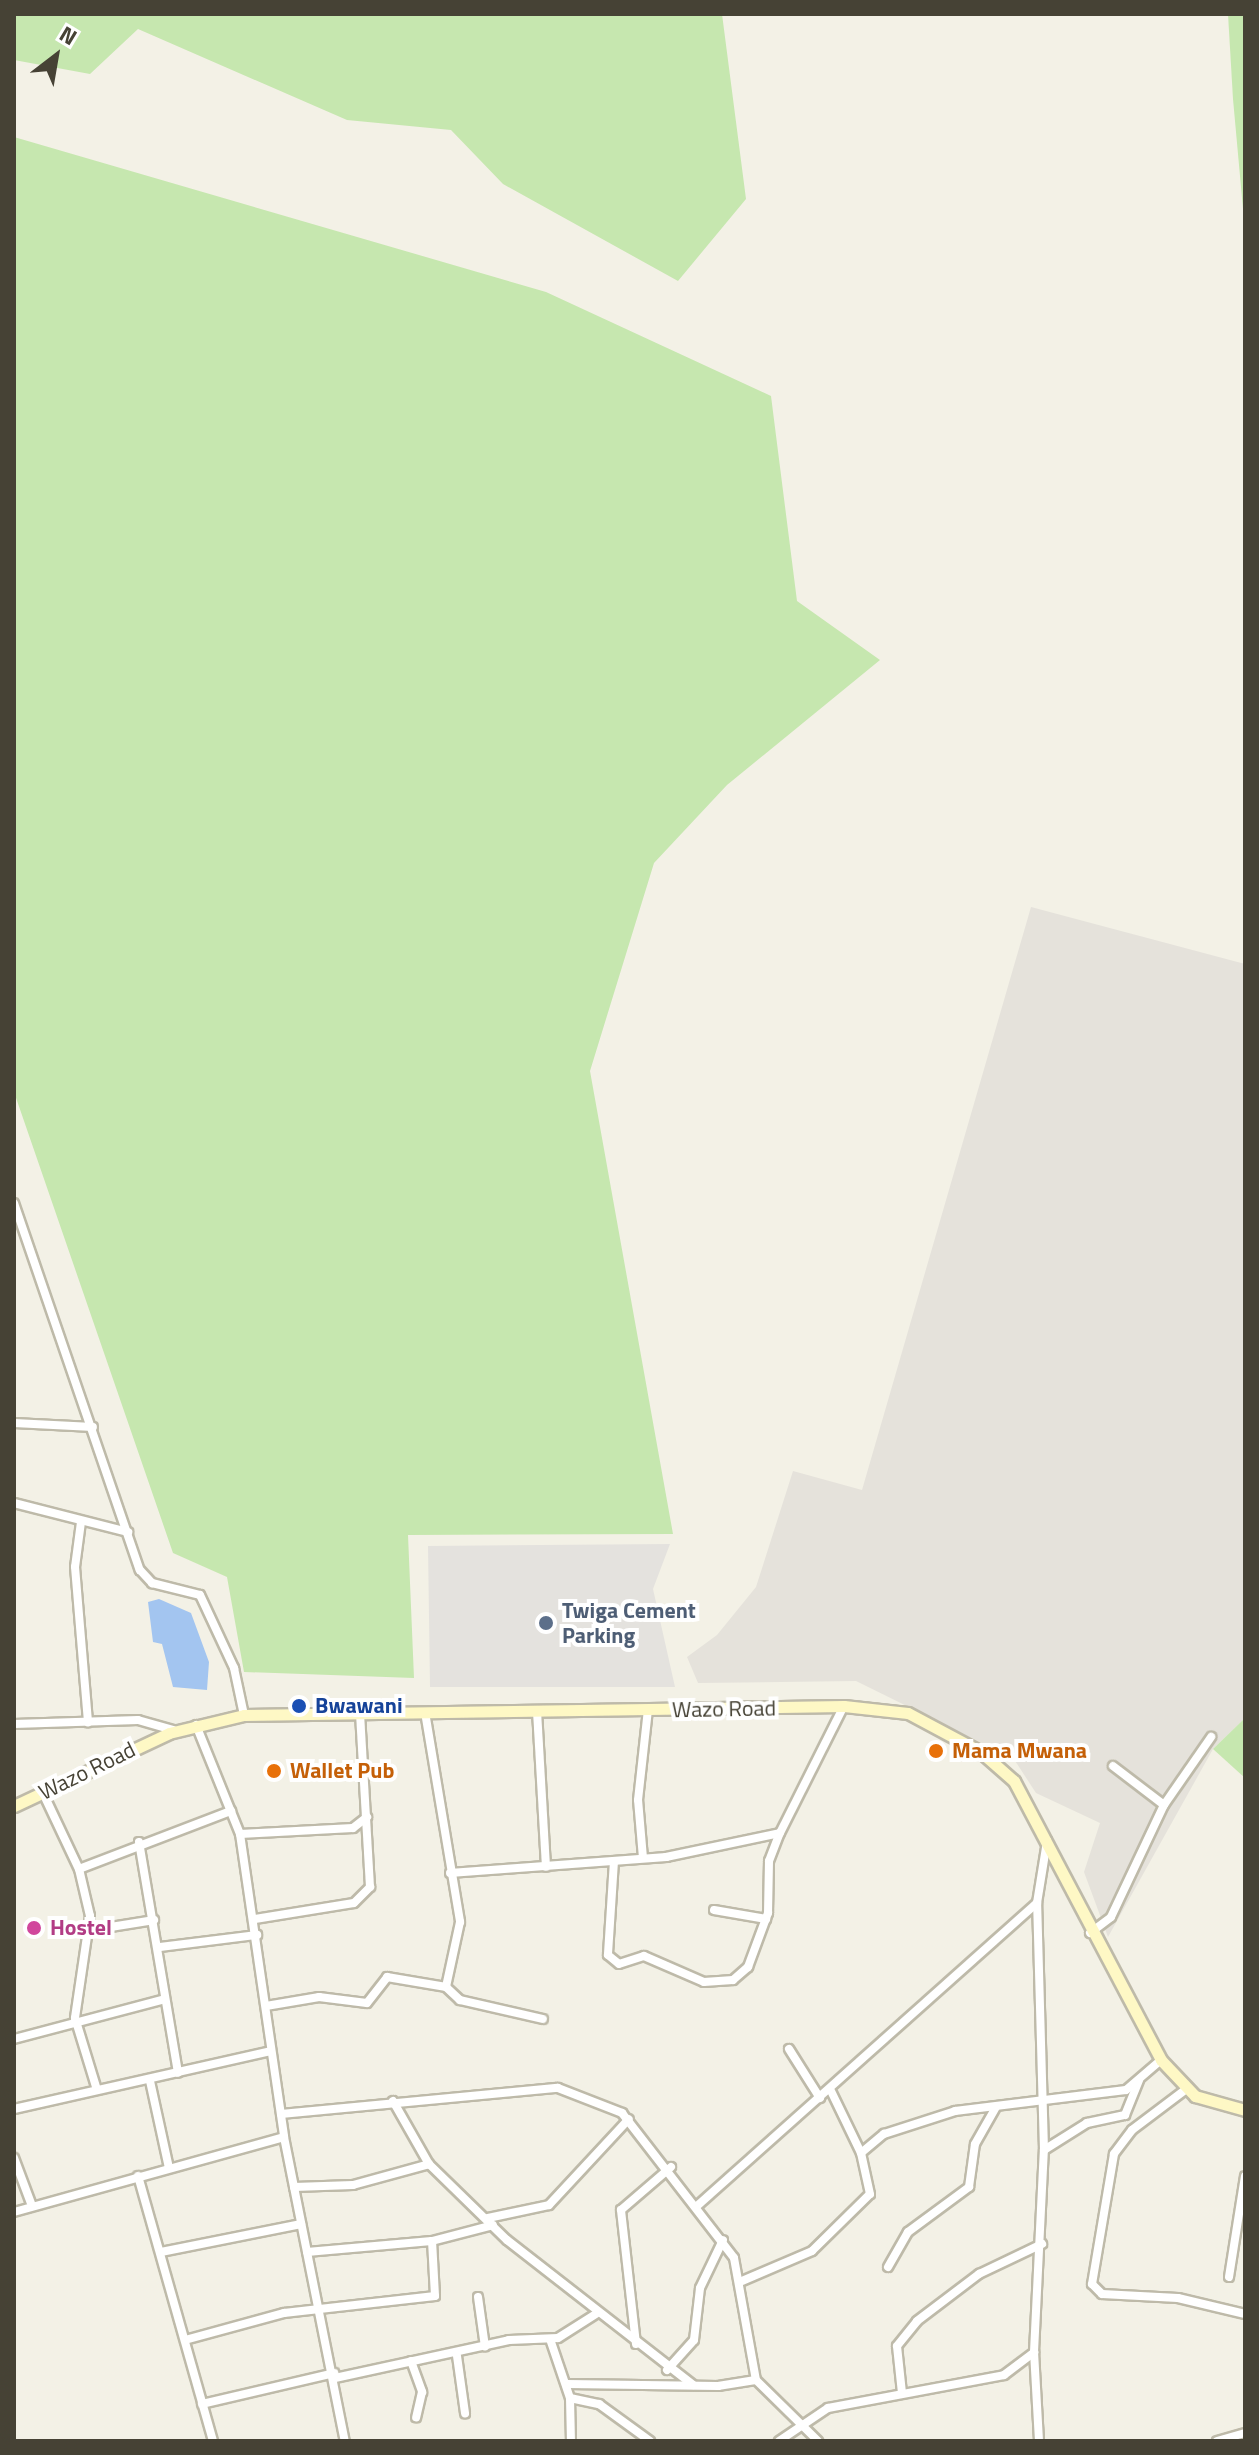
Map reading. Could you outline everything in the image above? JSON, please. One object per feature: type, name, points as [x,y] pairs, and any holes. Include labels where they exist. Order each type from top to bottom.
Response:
[{"type":"main road","name":"Wazo Road","points":[[14,1806],[175,1731],[244,1715],[426,1718],[537,1711],[844,1706],[908,1713],[981,1752],[1014,1781],[1047,1840],[1090,1933],[1161,2060],[1185,2090]]},
{"type":"main road","points":[[1185,2090],[1245,2110]]},
{"type":"street","points":[[14,1203],[17,1221],[145,1577],[193,1591],[204,1602],[234,1668],[244,1715]]},
{"type":"street","points":[[14,1423],[93,1427]]},
{"type":"street","points":[[14,1503],[128,1532]]},
{"type":"street","points":[[81,1522],[75,1567],[88,1722]]},
{"type":"street","points":[[614,1861],[605,1932],[608,1955],[619,1964],[644,1956],[704,1982],[733,1980],[748,1967],[766,1919],[769,1861],[780,1833],[844,1706]]},
{"type":"street","points":[[643,1858],[638,1800],[648,1710]]},
{"type":"street","points":[[537,1711],[546,1867]]},
{"type":"street","points":[[255,1919],[364,1897],[374,1871],[360,1715]]},
{"type":"street","points":[[426,1718],[460,1922],[446,1987]]},
{"type":"street","points":[[14,1724],[138,1720],[175,1731]]},
{"type":"street","points":[[196,1724],[240,1834],[255,1919],[284,2137],[335,2376],[345,2441]]},
{"type":"street","points":[[1090,1933],[1111,1917],[1164,1805],[1211,1737]]},
{"type":"street","points":[[1113,1766],[1164,1805]]},
{"type":"street","points":[[43,1793],[79,1869],[92,1930],[75,2018],[97,2090]]},
{"type":"street","points":[[79,1869],[139,1842],[231,1811]]},
{"type":"street","points":[[240,1834],[353,1828],[367,1816]]},
{"type":"street","points":[[450,1873],[643,1858],[780,1833]]},
{"type":"street","points":[[1039,2441],[1034,2352],[1042,2244],[1044,2102],[1037,1903],[1047,1840]]},
{"type":"street","points":[[139,1842],[160,1947],[165,1999],[178,2073]]},
{"type":"street","points":[[698,2205],[730,2169],[831,2091],[1037,1903]]},
{"type":"street","points":[[714,1910],[766,1919]]},
{"type":"street","points":[[92,1930],[154,1920]]},
{"type":"street","points":[[160,1947],[257,1935]]},
{"type":"street","points":[[266,2006],[319,1997],[367,2003],[387,1977],[446,1987],[460,2000],[543,2019]]},
{"type":"street","points":[[14,2039],[75,2018],[165,1999]]},
{"type":"street","points":[[789,2049],[820,2098]]},
{"type":"street","points":[[14,2109],[150,2081],[271,2051]]},
{"type":"street","points":[[861,2153],[905,2125],[996,2107],[1113,2093],[1139,2080],[1161,2060]]},
{"type":"street","points":[[1044,2150],[1087,2123],[1125,2115],[1139,2080]]},
{"type":"street","points":[[150,2081],[169,2168]]},
{"type":"street","points":[[281,2114],[393,2101],[558,2088],[603,2102],[629,2119],[671,2167],[723,2240],[742,2281],[756,2380],[818,2441]]},
{"type":"street","points":[[1185,2090],[1132,2130],[1114,2154],[1092,2284],[1102,2294],[1178,2298],[1245,2314]]},
{"type":"street","points":[[742,2281],[812,2251],[866,2199],[861,2153],[831,2091]]},
{"type":"street","points":[[393,2101],[429,2164],[596,2314],[667,2370],[693,2385]]},
{"type":"street","points":[[888,2267],[908,2232],[969,2187],[975,2144],[996,2107]]},
{"type":"street","points":[[307,2252],[432,2241],[549,2205],[629,2119]]},
{"type":"street","points":[[14,2212],[284,2137]]},
{"type":"street","points":[[14,2158],[32,2206]]},
{"type":"street","points":[[294,2187],[353,2185],[429,2164]]},
{"type":"street","points":[[636,2344],[621,2210],[671,2167]]},
{"type":"street","points":[[138,2176],[213,2441]]},
{"type":"street","points":[[1229,2277],[1245,2176]]},
{"type":"street","points":[[161,2252],[301,2224]]},
{"type":"street","points":[[667,2370],[694,2340],[700,2288],[723,2240]]},
{"type":"street","points":[[185,2340],[320,2309],[435,2296],[432,2241]]},
{"type":"street","points":[[902,2393],[897,2346],[917,2321],[979,2274],[1042,2244]]},
{"type":"street","points":[[478,2297],[485,2347]]},
{"type":"street","points":[[202,2404],[411,2361],[457,2356],[485,2347],[550,2339],[596,2314]]},
{"type":"street","points":[[550,2339],[570,2398],[571,2441]]},
{"type":"street","points":[[779,2441],[828,2408],[1004,2375],[1034,2352]]},
{"type":"street","points":[[457,2356],[465,2413]]},
{"type":"street","points":[[411,2361],[422,2392],[416,2417]]},
{"type":"street","points":[[567,2384],[693,2385],[756,2380]]},
{"type":"street","points":[[570,2398],[599,2404],[650,2441]]},
{"type":"street","points":[[1217,2441],[1233,2439],[1245,2433]]},
{"type":"shaded area","points":[[1031,907],[1245,964],[1245,1718],[1213,1749],[1108,1937],[1084,1872],[1100,1823],[1036,1793],[1006,1747],[996,1750],[856,1681],[698,1683],[687,1657],[717,1635],[756,1587],[793,1471],[862,1490]]},
{"type":"shaded area","name":"Twiga Cement Parking","points":[[670,1544],[653,1589],[675,1687],[430,1687],[428,1546]]},
{"type":"green space","points":[[14,14],[722,14],[746,199],[678,281],[503,184],[451,130],[347,120],[138,29],[90,74],[14,60]]},
{"type":"green space","points":[[1228,14],[1245,14],[1245,231],[1233,99]]},
{"type":"green space","points":[[14,137],[546,292],[771,396],[797,601],[880,660],[727,785],[654,863],[590,1071],[673,1534],[408,1535],[414,1678],[244,1672],[227,1577],[173,1553],[14,1092]]},
{"type":"green space","points":[[1245,1718],[1245,1778],[1213,1749]]},
{"type":"water","points":[[159,1599],[191,1613],[209,1662],[207,1690],[173,1687],[162,1644],[153,1642],[148,1602]]},
{"type":"place","name":"Twiga Cement Parking","points":[[546,1623]]},
{"type":"place","name":"Bwawani","points":[[299,1706]]},
{"type":"place","name":"Mama Mwana","points":[[936,1751]]},
{"type":"place","name":"Wallet Pub","points":[[274,1771]]},
{"type":"place","name":"Hostel","points":[[34,1928]]}]
